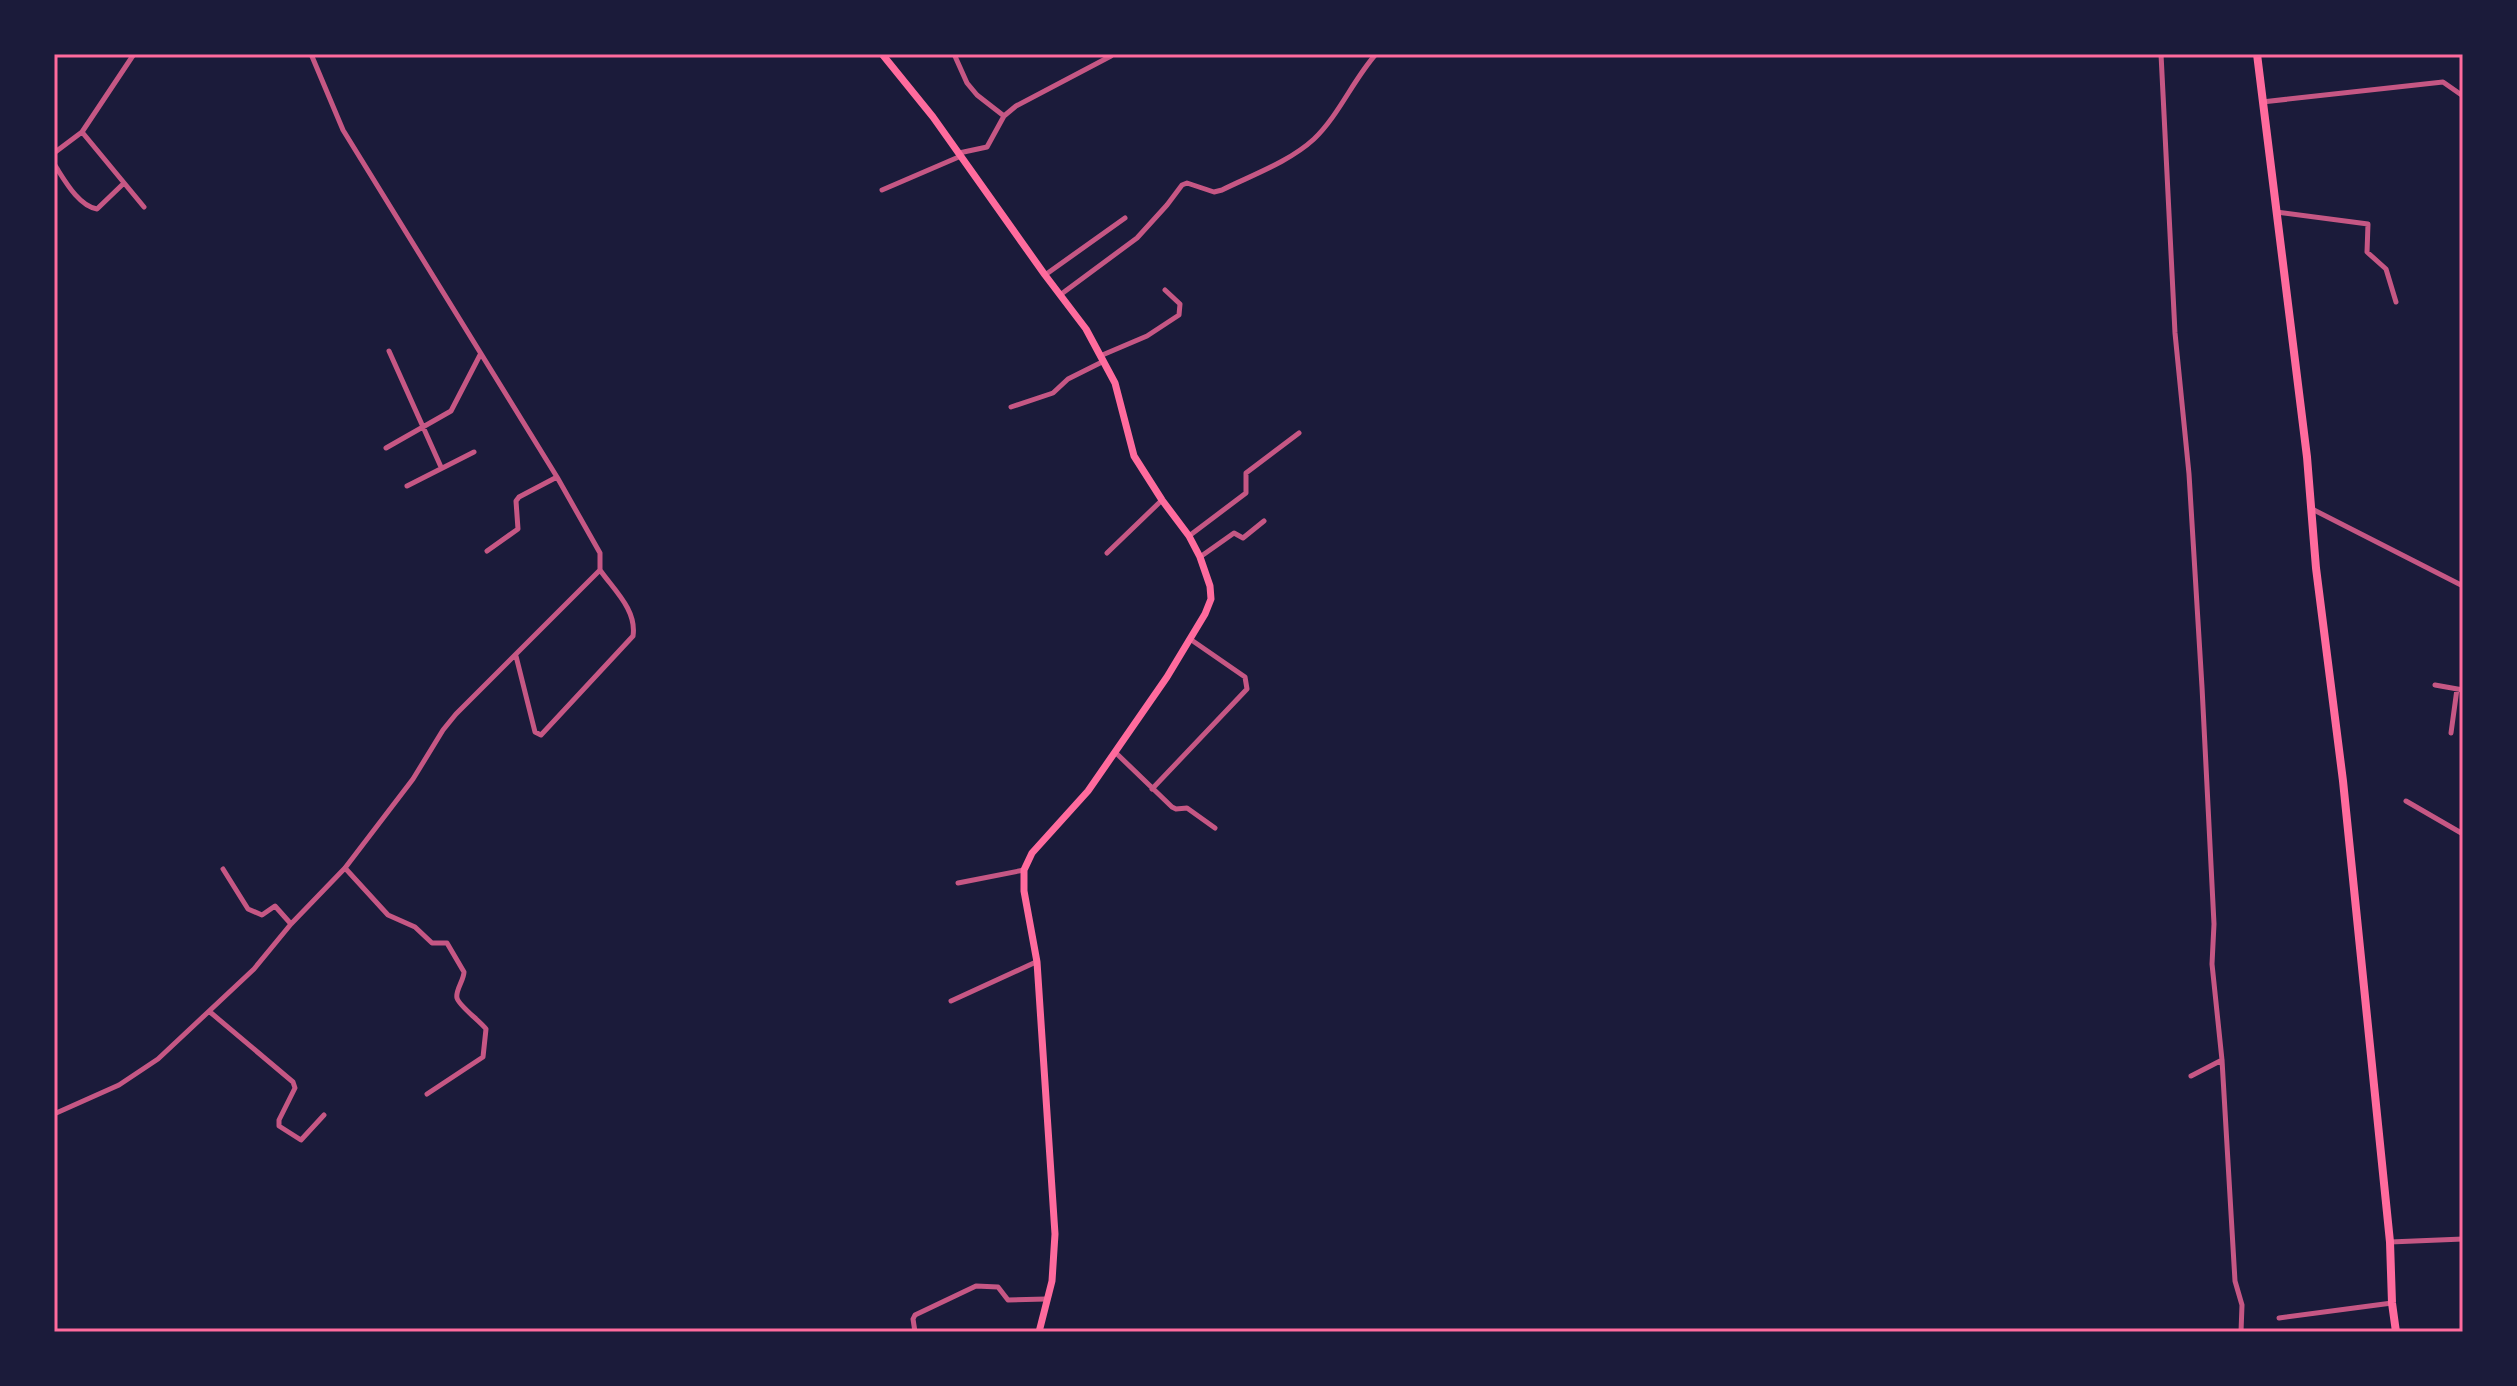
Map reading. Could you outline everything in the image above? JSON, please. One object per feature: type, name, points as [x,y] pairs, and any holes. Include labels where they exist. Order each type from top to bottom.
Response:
[{"type":"highway","points":[[2257,54],[2343,781],[2390,1242],[2396,1332]]},
{"type":"main road","points":[[882,54],[960,154],[1086,329],[1115,383],[1134,456],[1189,536],[1200,557],[1211,593],[1209,606],[1198,628],[1116,753],[1075,806],[1032,853],[1024,870],[1025,900],[1037,962],[1055,1234],[1052,1281],[1039,1332]]},
{"type":"street","points":[[54,153],[82,132],[134,54]]},
{"type":"street","points":[[311,54],[343,130],[557,477],[600,553],[600,570],[631,613],[633,636],[541,735],[535,732],[516,656]]},
{"type":"street","points":[[954,54],[967,83],[1004,116]]},
{"type":"street","points":[[1060,296],[1137,238],[1182,185],[1194,183],[1214,192],[1222,190],[1295,153],[1314,138],[1329,120],[1376,54]]},
{"type":"street","points":[[2161,54],[2175,333],[2189,474],[2202,687],[2214,924],[2212,964],[2222,1060],[2235,1281],[2242,1305],[2241,1332]]},
{"type":"street","points":[[882,190],[960,154],[987,147],[1004,116],[1016,106],[1111,56]]},
{"type":"street","points":[[2262,102],[2443,82],[2463,96]]},
{"type":"street","points":[[82,132],[144,207]]},
{"type":"street","points":[[54,164],[90,208],[97,209],[123,184]]},
{"type":"street","points":[[2275,212],[2368,224],[2367,252],[2386,269],[2396,302]]},
{"type":"street","points":[[1045,275],[1125,218]]},
{"type":"street","points":[[1011,407],[1053,393],[1068,379],[1179,315],[1180,304],[1165,290]]},
{"type":"street","points":[[389,351],[441,467]]},
{"type":"street","points":[[386,448],[451,411],[480,354]]},
{"type":"street","points":[[1189,536],[1246,493],[1246,473],[1299,433]]},
{"type":"street","points":[[407,486],[474,452]]},
{"type":"street","points":[[487,551],[518,529],[516,505],[519,497],[557,477]]},
{"type":"street","points":[[1107,553],[1162,500]]},
{"type":"street","points":[[2312,509],[2463,586]]},
{"type":"street","points":[[1200,557],[1234,533],[1243,538],[1264,521]]},
{"type":"street","points":[[54,1114],[93,1097],[158,1059],[254,969],[291,924],[345,868],[413,779],[456,714],[600,570]]},
{"type":"street","points":[[1152,789],[1247,689],[1245,677],[1190,639]]},
{"type":"street","points":[[2435,685],[2460,690],[2451,733]]},
{"type":"street","points":[[1116,753],[1176,809],[1187,808],[1215,828]]},
{"type":"street","points":[[2406,801],[2463,834]]},
{"type":"street","points":[[345,868],[388,915],[415,927],[432,943],[447,943],[464,972],[457,993],[458,1001],[486,1029],[485,1053],[481,1060],[427,1094]]},
{"type":"street","points":[[223,869],[250,910],[262,915],[275,906],[291,924]]},
{"type":"street","points":[[958,883],[1024,870]]},
{"type":"street","points":[[951,1001],[1037,962]]},
{"type":"street","points":[[210,1012],[293,1082],[295,1088],[279,1126],[301,1140],[324,1115]]},
{"type":"street","points":[[2191,1076],[2222,1060]]},
{"type":"street","points":[[2390,1242],[2463,1239]]},
{"type":"street","points":[[915,1332],[915,1315],[976,1286],[998,1287],[1008,1300],[1046,1299]]},
{"type":"street","points":[[2279,1318],[2392,1303]]}]
